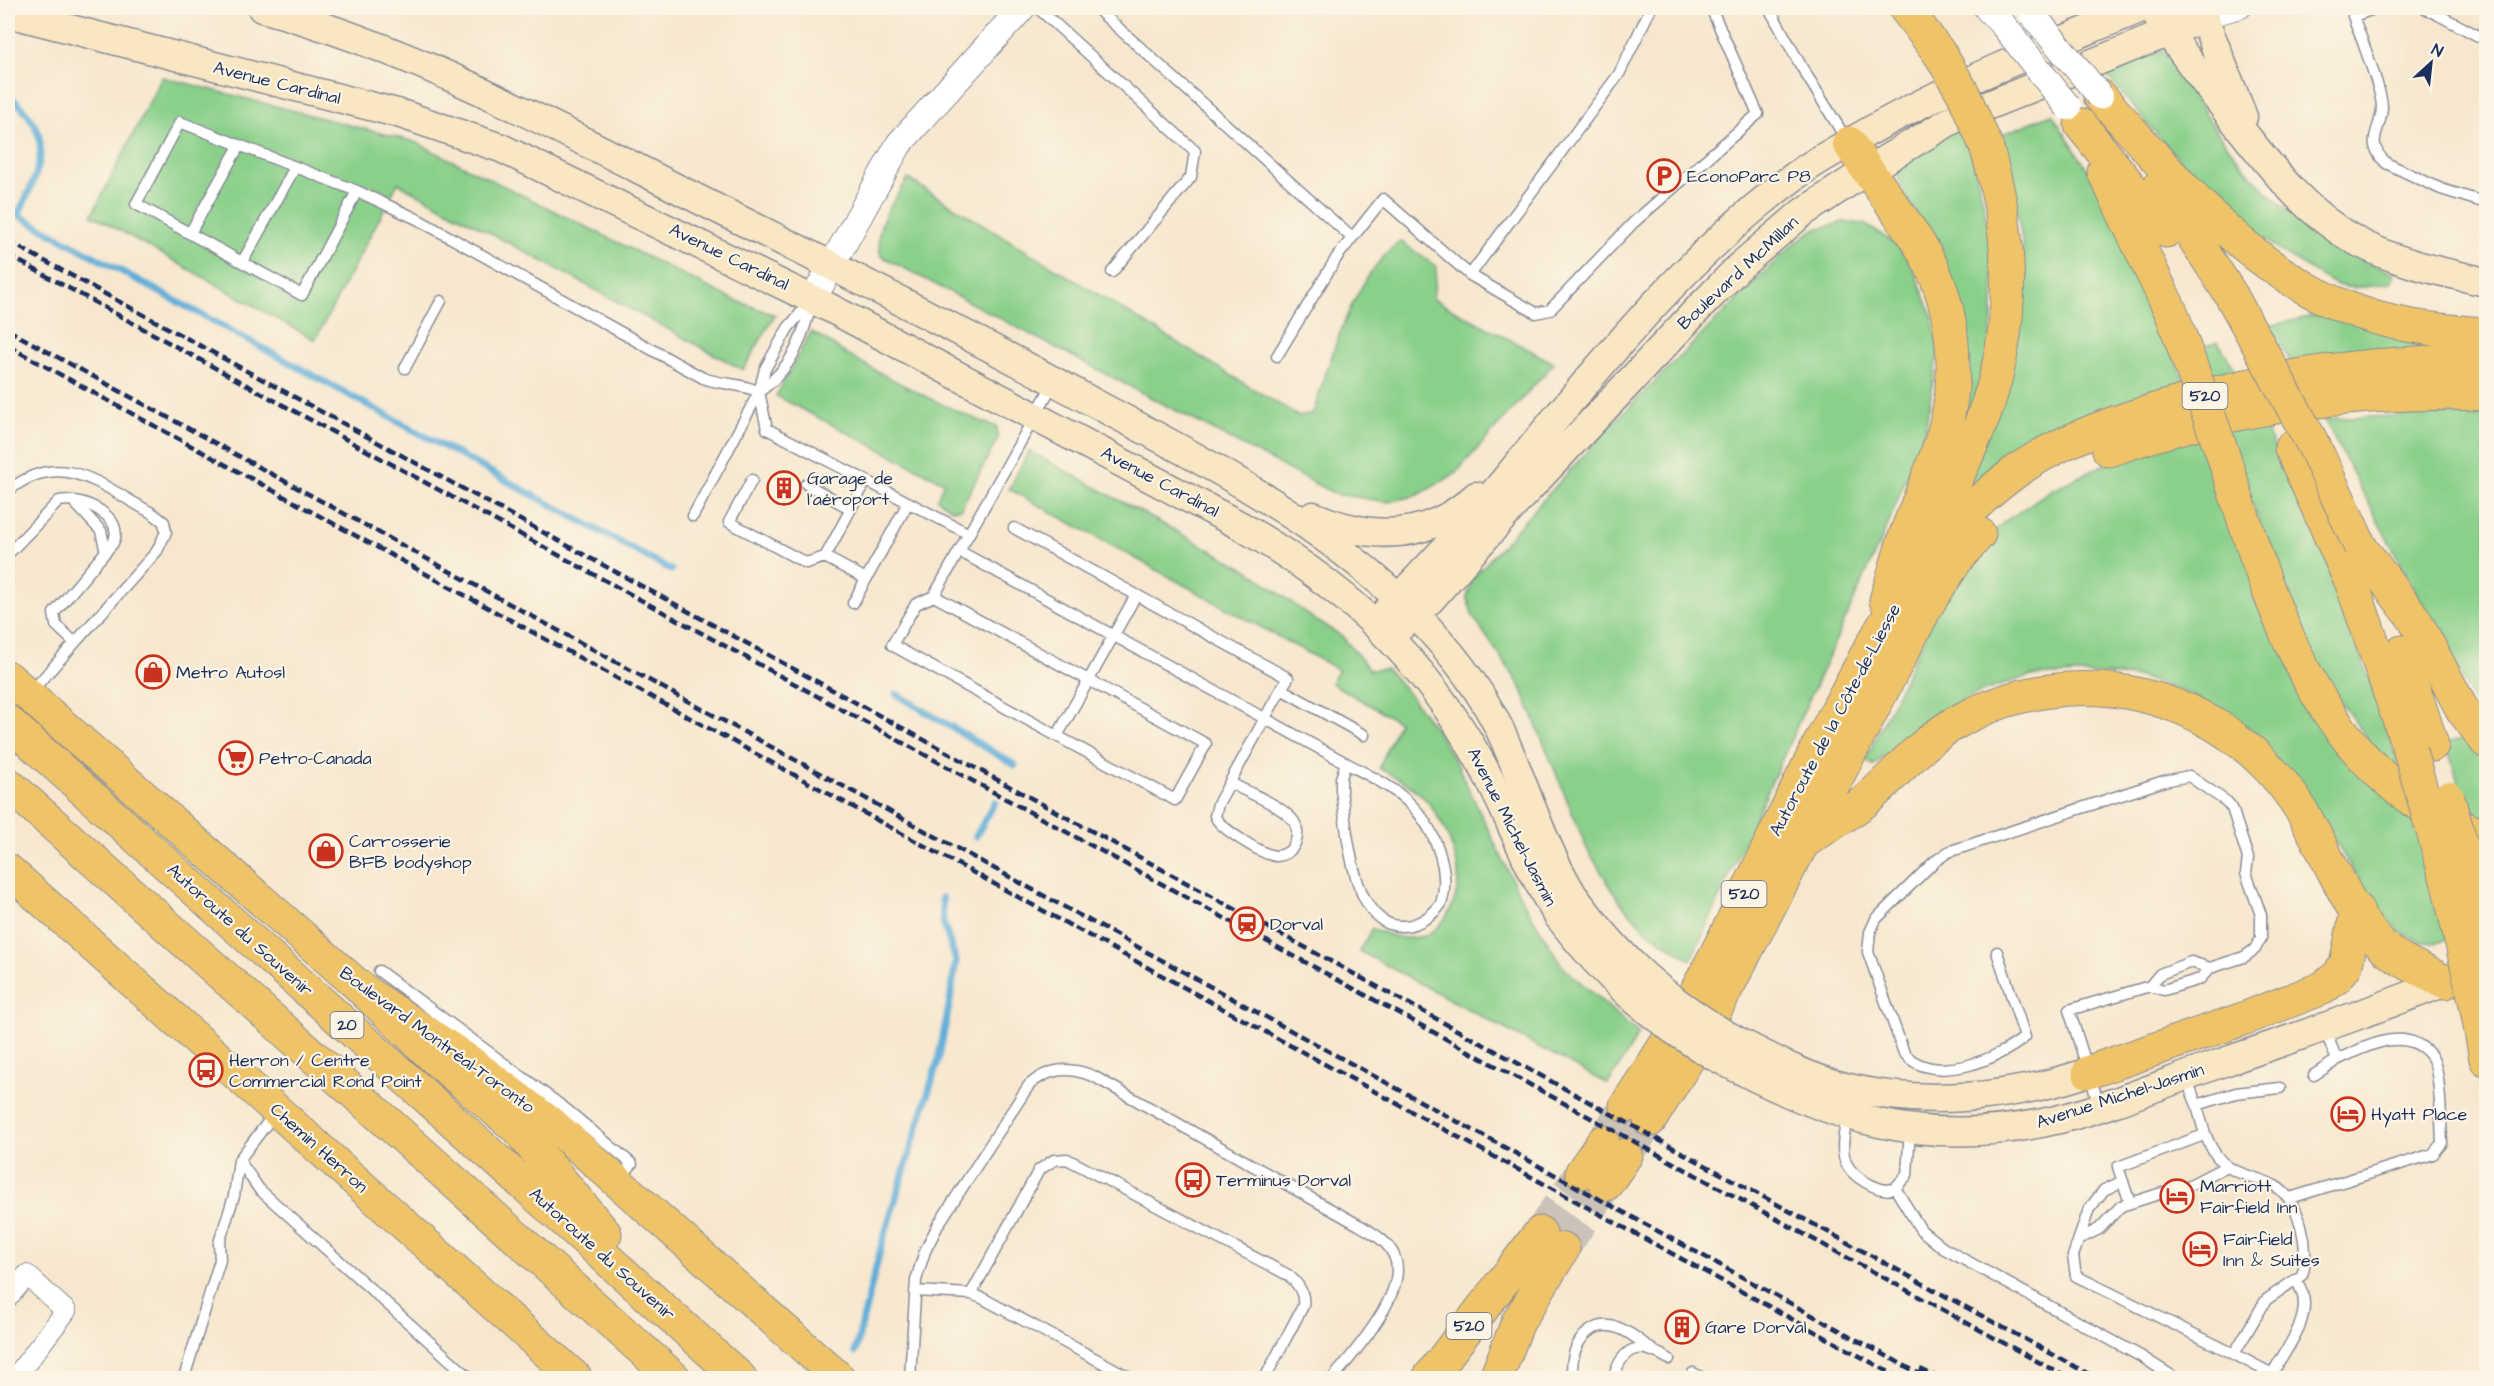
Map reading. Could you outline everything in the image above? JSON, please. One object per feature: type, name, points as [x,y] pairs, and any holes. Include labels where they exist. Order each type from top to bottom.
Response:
[{"type":"highway","points":[[1905,8],[1940,54],[1963,93],[1986,146],[1998,189],[2007,249],[2009,296],[2004,346],[1982,421],[1914,577]]},
{"type":"highway","points":[[2100,96],[2216,222],[2249,251],[2300,285],[2353,311],[2397,324],[2487,334]]},
{"type":"highway","points":[[2100,96],[2220,298],[2310,438],[2361,548],[2392,626],[2421,748],[2448,884],[2487,1059]]},
{"type":"highway","points":[[2075,116],[2220,298],[2352,584],[2421,748],[2468,868],[2487,950]]},
{"type":"highway","points":[[2075,116],[2172,314],[2282,626],[2302,668],[2334,721],[2370,765],[2407,796],[2449,821],[2487,836]]},
{"type":"highway","points":[[1849,143],[1866,171],[1912,233],[1930,264],[1945,305],[1952,352],[1950,404],[1945,431],[1908,529],[1874,641]]},
{"type":"highway","name":"Autoroute de la Côte-de-Liesse","points":[[2487,362],[2400,363],[2301,374],[2185,401],[2109,426],[2061,446],[2015,472],[1970,511],[1914,577],[1874,641],[1787,807],[1680,1021],[1638,1113],[1700,1039],[1937,588],[1980,532],[2028,490],[2065,469],[2111,449],[2193,424],[2225,417],[2331,401],[2407,395],[2487,394]]},
{"type":"highway","points":[[2361,548],[2415,620],[2462,709],[2487,741]]},
{"type":"highway","points":[[1806,841],[1864,801],[1930,740],[1974,713],[2007,700],[2042,692],[2079,688],[2118,690],[2150,696],[2186,708],[2220,727],[2254,754],[2280,781],[2302,811],[2357,910],[2386,948],[2445,982]]},
{"type":"highway","name":"Autoroute du Souvenir","points":[[8,722],[740,1378]]},
{"type":"highway","name":"20","points":[[12,789],[674,1378]]},
{"type":"highway","points":[[2089,1072],[2243,1019],[2323,988],[2338,976],[2346,965],[2357,910]]},
{"type":"highway","points":[[370,980],[440,1064],[518,1129],[685,1330]]},
{"type":"highway","points":[[1594,1178],[1614,1148]]},
{"type":"highway","name":"520","points":[[1429,1378],[1552,1241],[1496,1378]]},
{"type":"main road","name":"Avenue Cardinal","points":[[262,8],[337,29],[417,60],[831,265],[1054,381],[1265,495],[1328,538],[1406,607]]},
{"type":"main road","name":"Boulevard McMillan","points":[[1406,607],[1539,437],[1645,317],[1709,250],[1795,176],[1849,143],[1950,88],[2142,8]]},
{"type":"main road","points":[[2152,8],[2187,18],[2255,147]]},
{"type":"main road","name":"Avenue Cardinal","points":[[8,13],[401,114],[481,140],[555,172],[813,299],[1035,415],[1278,547],[1383,629]]},
{"type":"main road","name":"Boulevard McMillan","points":[[1383,629],[1740,266],[1803,213],[1866,171],[1952,120],[2187,18]]},
{"type":"main road","points":[[2187,18],[2192,68],[2299,200],[2338,230],[2398,259],[2487,282]]},
{"type":"main road","points":[[1265,495],[1346,530],[1410,531],[1427,526],[1460,510],[1539,437]]},
{"type":"main road","name":"Avenue Michel-Jasmin","points":[[1406,607],[1451,655],[1492,714],[1552,859],[1566,906]]},
{"type":"main road","name":"Avenue Michel-Jasmin","points":[[1383,629],[1437,694],[1470,743],[1528,864],[1566,906],[1608,941],[1637,971],[1678,1005],[1722,1047],[1798,1099],[1847,1116],[1910,1129],[1963,1132],[2023,1126],[2100,1106],[2324,1028],[2487,964]]},
{"type":"main road","name":"Boulevard Montréal-Toronto","points":[[17,686],[370,980],[527,1104],[618,1181],[839,1378]]},
{"type":"main road","name":"Chemin Herron","points":[[8,870],[576,1378]]},
{"type":"main road","name":"Avenue Michel-Jasmin","points":[[1722,1047],[1845,1087],[1893,1095],[1941,1098],[1981,1096],[2045,1085],[2089,1072]]},
{"type":"street","points":[[813,299],[899,144],[1022,8]]},
{"type":"street","name":"Boulevard McMillan","points":[[2187,18],[2241,8]]},
{"type":"street","points":[[2029,11],[2100,96]]},
{"type":"street","points":[[1996,17],[2075,116]]},
{"type":"street","points":[[8,1297],[27,1275],[66,1311],[13,1374]]},
{"type":"lane","points":[[1038,8],[1195,151],[1191,177],[1112,272]]},
{"type":"lane","points":[[1096,8],[1351,237]]},
{"type":"lane","points":[[1470,275],[1620,74],[1651,8]]},
{"type":"lane","points":[[1277,356],[1351,237],[1383,199],[1470,275],[1536,313],[1544,314],[1633,222],[1758,114],[1711,8]]},
{"type":"lane","points":[[1769,8],[1801,66],[1849,143]]},
{"type":"lane","points":[[2377,8],[2353,16],[2382,105],[2374,138],[2379,156],[2396,168],[2441,189],[2487,203]]},
{"type":"lane","points":[[2424,8],[2487,40]]},
{"type":"lane","points":[[357,191],[302,295],[136,204],[180,123],[294,169],[357,191],[417,219],[703,378],[720,384],[747,385],[759,392],[767,429],[969,534]]},
{"type":"lane","points":[[190,233],[239,146]]},
{"type":"lane","points":[[243,261],[294,169]]},
{"type":"lane","points":[[759,392],[780,376],[803,336],[813,299]]},
{"type":"lane","points":[[693,516],[759,392],[765,369],[788,328],[813,299]]},
{"type":"lane","points":[[405,368],[441,301]]},
{"type":"lane","points":[[934,596],[1206,744],[1176,800],[892,645],[916,604],[934,596],[1054,381]]},
{"type":"lane","points":[[8,491],[35,473],[66,470],[152,513],[166,527],[166,537],[157,551],[75,643],[17,686]]},
{"type":"lane","points":[[752,480],[729,522],[806,563],[825,557],[866,481]]},
{"type":"lane","points":[[806,484],[851,509]]},
{"type":"lane","points":[[8,554],[54,504],[70,499],[96,508],[114,525],[115,540],[54,613],[56,625],[75,643]]},
{"type":"lane","points":[[853,603],[908,503]]},
{"type":"lane","points":[[1014,528],[1288,678],[1215,810],[1217,822],[1269,854],[1277,856],[1290,850],[1298,837],[1298,831],[1291,818],[1230,783]]},
{"type":"lane","points":[[959,551],[1346,763],[1407,800],[1423,820],[1436,845],[1444,873],[1444,896],[1436,911],[1420,922],[1402,926],[1386,922],[1364,901],[1356,876],[1341,790],[1341,778],[1346,763]]},
{"type":"lane","points":[[825,557],[866,579]]},
{"type":"lane","points":[[1057,736],[1136,595]]},
{"type":"lane","points":[[1281,689],[1364,735]]},
{"type":"lane","points":[[1997,952],[2025,1037],[2000,1055],[1972,1065],[1942,1067],[1915,1063],[1909,1059],[1901,1046],[1868,952],[1870,932],[1876,919],[1934,862],[1948,852],[2164,781],[2189,776],[2227,802],[2232,808],[2248,858],[2246,873],[2262,923],[2261,938],[2250,954],[2210,968],[2200,979],[2193,982],[2164,990],[2150,986],[2069,1010],[2100,1106]]},
{"type":"lane","points":[[2150,986],[2160,974],[2192,962],[2210,968]]},
{"type":"lane","points":[[2324,1028],[2337,1060]]},
{"type":"lane","points":[[2290,1198],[2433,1154],[2442,1143],[2438,1083],[2432,1056],[2418,1045],[2396,1040],[2378,1042],[2337,1060],[2314,1076]]},
{"type":"lane","points":[[910,1378],[915,1291],[919,1265],[938,1225],[1029,1085],[1051,1071],[1079,1070],[1357,1224],[1390,1248],[1396,1261],[1396,1273],[1389,1298],[1358,1348],[1334,1378]]},
{"type":"lane","points":[[2185,1076],[2197,1106],[2204,1135],[2227,1166],[2277,1186],[2290,1198],[2300,1227],[2305,1256],[2302,1275],[2266,1300],[2234,1354]]},
{"type":"lane","points":[[2197,1106],[2236,1093],[2280,1088]]},
{"type":"lane","points":[[184,1378],[220,1260],[219,1243],[234,1196],[239,1160],[277,1110]]},
{"type":"lane","points":[[1847,1116],[1843,1156],[1849,1171],[1874,1186],[1890,1190],[1895,1188],[1907,1175],[1910,1129]]},
{"type":"lane","points":[[2130,1203],[2118,1167],[2204,1135]]},
{"type":"lane","points":[[971,1294],[1039,1170],[1054,1160],[1067,1159],[1288,1275],[1298,1284],[1303,1296],[1303,1306],[1265,1378]]},
{"type":"lane","points":[[239,1160],[259,1189],[470,1378]]},
{"type":"lane","points":[[2190,1185],[2227,1166]]},
{"type":"lane","points":[[2123,1181],[2104,1190],[2093,1201],[2081,1225],[2081,1238],[2073,1256],[2076,1276],[2272,1374],[2303,1319],[2306,1301],[2296,1281]]},
{"type":"lane","points":[[1895,1188],[1921,1230],[1943,1248],[2142,1357],[2175,1378]]},
{"type":"lane","points":[[2081,1238],[2099,1229],[2117,1209],[2162,1193]]},
{"type":"lane","points":[[915,1291],[971,1294],[1131,1378]]},
{"type":"lane","points":[[1574,1378],[1571,1362],[1577,1347],[1587,1334],[1601,1327],[1608,1326],[1623,1331],[1669,1359]]},
{"type":"lane","points":[[1613,1378],[1626,1352],[1634,1348],[1654,1351]]},
{"type":"lane","points":[[1693,1373],[1703,1378]]},
{"type":"green space","points":[[2163,51],[2171,59],[2215,129],[2263,188],[2290,213],[2321,236],[2355,256],[2395,274],[2391,283],[2351,287],[2337,285],[2279,250],[2223,205],[2173,153],[2103,71]]},
{"type":"green space","points":[[162,77],[415,142],[734,300],[775,315],[743,370],[398,183],[315,340],[92,215]]},
{"type":"green space","points":[[2052,114],[2107,200],[2187,387],[1972,491],[1964,485],[2023,282],[2022,240],[2003,134]]},
{"type":"green space","points":[[1962,125],[1983,203],[1992,257],[1993,284],[1990,338],[1971,418],[1960,414],[1941,258],[1902,188],[1897,173],[1899,161]]},
{"type":"green space","points":[[908,179],[1298,416],[1313,413],[1336,343],[1356,297],[1368,276],[1400,241],[1437,267],[1433,299],[1554,363],[1455,474],[1418,495],[1389,502],[1335,494],[881,256],[879,234],[881,225],[890,206]]},
{"type":"green space","points":[[1844,222],[1864,224],[1903,248],[1918,279],[1934,321],[1938,353],[1926,425],[1888,525],[1691,960],[1648,932],[1620,902],[1587,849],[1520,685],[1473,617],[1467,598],[1472,579],[1607,429],[1790,247],[1813,230]]},
{"type":"green space","points":[[2326,313],[2442,344],[2442,351],[2292,364],[2269,326]]},
{"type":"green space","points":[[811,332],[901,384],[997,427],[998,438],[961,508],[953,510],[937,499],[944,482],[776,396]]},
{"type":"green space","points":[[2218,342],[2238,374],[2210,383],[2197,349]]},
{"type":"green space","points":[[2436,414],[2486,415],[2486,724],[2324,419]]},
{"type":"green space","points":[[2263,423],[2322,545],[2405,782],[2392,771],[2311,663],[2224,428]]},
{"type":"green space","points":[[2200,434],[2319,717],[2486,842],[2486,925],[2434,943],[2418,941],[2383,919],[2315,809],[2193,695],[2140,677],[2082,674],[2029,676],[1978,693],[1935,713],[1874,765],[1865,761],[1947,589],[1972,554],[2004,522],[2051,490],[2118,458]]},
{"type":"green space","points":[[1029,451],[1251,572],[1315,620],[1342,636],[1370,670],[1386,669],[1405,689],[1437,731],[1457,764],[1521,898],[1562,966],[1639,1034],[1608,1084],[1359,951],[1372,929],[1407,938],[1424,935],[1434,930],[1450,912],[1457,888],[1457,865],[1453,849],[1433,809],[1418,792],[1379,768],[1399,722],[1331,683],[1339,670],[1009,489]]},
{"type":"green space","points":[[2467,737],[2486,759],[2486,825],[2469,819],[2446,743]]},
{"type":"waterway","points":[[8,95],[34,123],[39,137],[38,166],[18,215],[671,570]]},
{"type":"waterway","points":[[8,209],[18,215]]},
{"type":"waterway","points":[[896,694],[1015,765]]},
{"type":"waterway","points":[[976,836],[995,802]]},
{"type":"waterway","points":[[855,1352],[882,1243],[938,1061],[949,1006],[956,961],[943,922],[942,898]]},
{"type":"tunnel","points":[[1603,1142],[1626,1106]]},
{"type":"tunnel","points":[[1626,1155],[1650,1120]]},
{"type":"tunnel","points":[[1540,1233],[1582,1172]]},
{"type":"tunnel","points":[[1563,1249],[1606,1184]]},
{"type":"railway","points":[[8,241],[2096,1378]]},
{"type":"railway","points":[[8,255],[2068,1378]]},
{"type":"railway","points":[[8,330],[1927,1378]]},
{"type":"railway","points":[[8,346],[1900,1378]]},
{"type":"railway","points":[[1920,1369],[1939,1378]]},
{"type":"place","name":"EconoParc P8","points":[[1664,176]]},
{"type":"place","name":"Garage de l'aéroport","points":[[784,488]]},
{"type":"place","name":"Metro Autosl","points":[[153,672]]},
{"type":"place","name":"Petro-Canada","points":[[236,758]]},
{"type":"place","name":"Carrosserie BFB bodyshop","points":[[326,851]]},
{"type":"place","name":"Dorval","points":[[1247,924]]},
{"type":"place","name":"Herron / Centre Commercial Rond Point","points":[[206,1070]]},
{"type":"place","name":"Hyatt Place","points":[[2348,1114]]},
{"type":"place","name":"Terminus Dorval","points":[[1193,1180]]},
{"type":"place","name":"Marriott Fairfield Inn","points":[[2177,1196]]},
{"type":"place","name":"Fairfield Inn & Suites","points":[[2200,1249]]},
{"type":"place","name":"Gare Dorval","points":[[1682,1327]]}]
